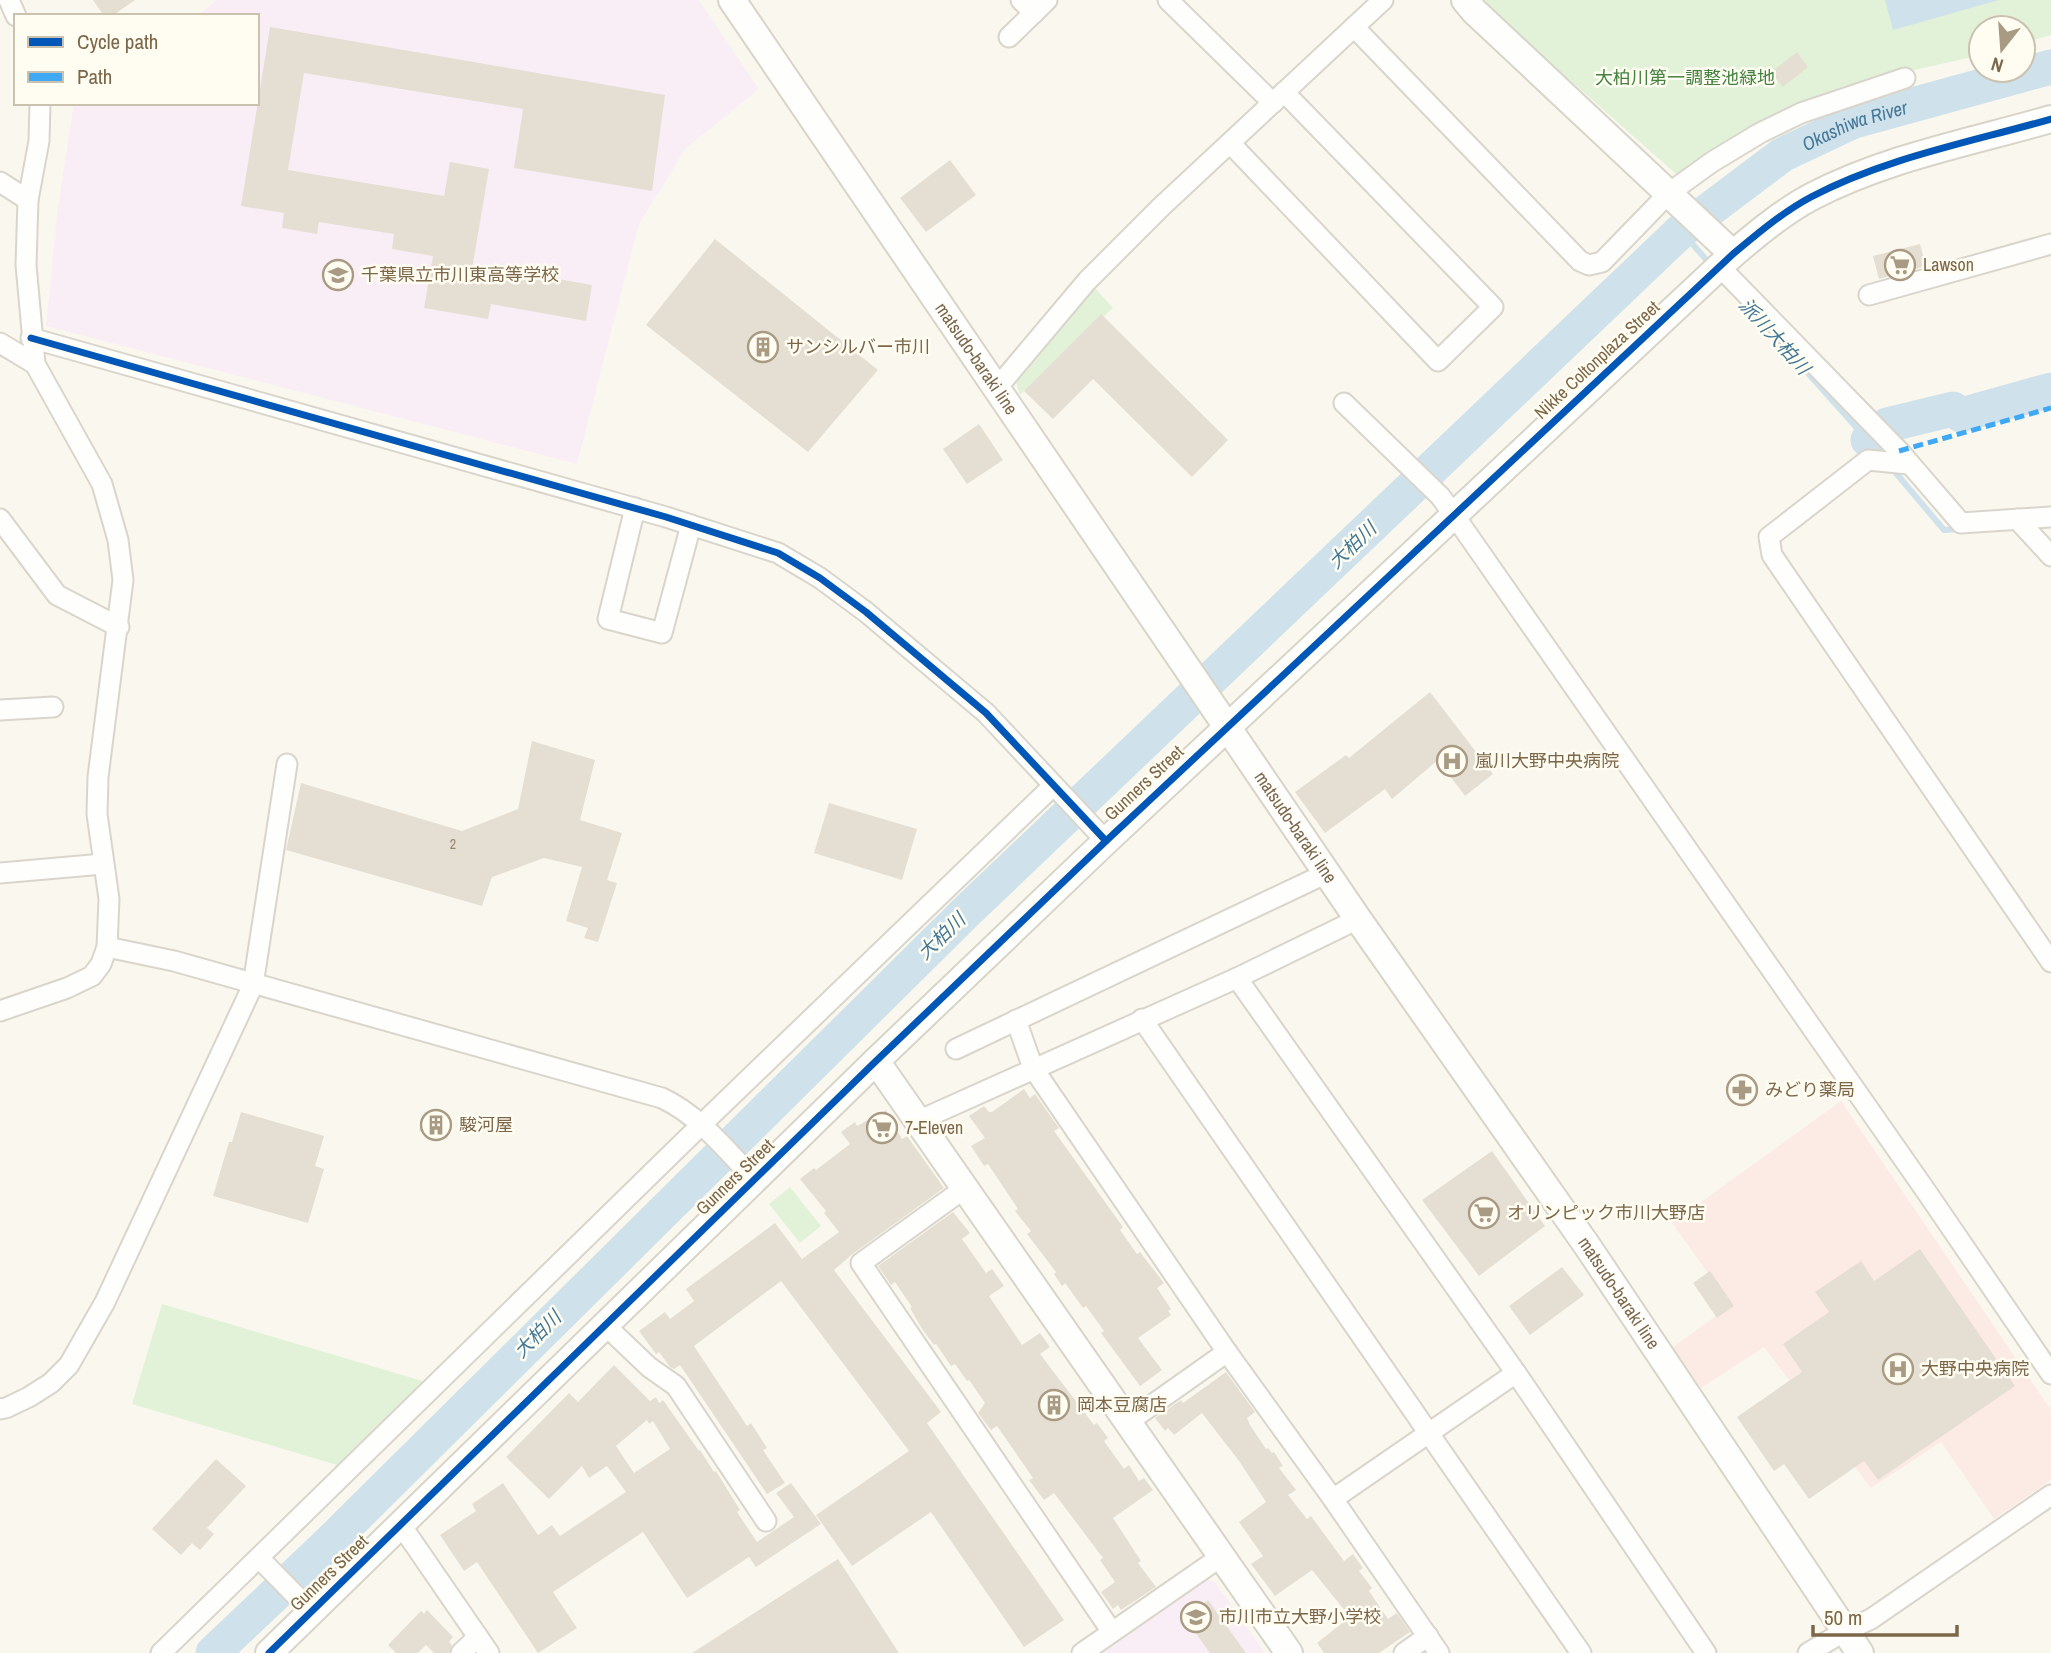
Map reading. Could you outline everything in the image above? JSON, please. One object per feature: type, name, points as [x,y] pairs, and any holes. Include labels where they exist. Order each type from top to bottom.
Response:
[{"type":"street","name":"matsudo-baraki line","points":[[732,0],[1187,670],[1588,1247],[1860,1653]]},
{"type":"street","points":[[1168,0],[1278,97],[1493,307],[1438,361],[1230,143]]},
{"type":"street","points":[[996,389],[1087,281],[1161,207],[1383,0]]},
{"type":"street","points":[[1465,0],[1674,197],[1961,523],[2051,517]]},
{"type":"street","points":[[1009,37],[1034,4]]},
{"type":"street","points":[[1354,27],[1583,263],[1602,262],[1712,162],[1770,128],[1801,113],[1905,78]]},
{"type":"street","points":[[0,1011],[67,988],[92,976],[101,964],[107,947],[109,899],[97,814],[98,776],[123,580],[118,540],[102,484],[35,364],[26,265],[29,200],[39,141],[40,105]]},
{"type":"street","name":"Nikke Coltonplaza Street","points":[[1221,719],[1447,506],[1723,253],[1809,198],[1842,182],[1879,168],[2051,119]]},
{"type":"street","points":[[0,182],[29,200]]},
{"type":"street","points":[[1870,295],[2051,244]]},
{"type":"street","points":[[31,338],[635,508],[778,553],[820,578],[866,612],[986,713],[1106,841]]},
{"type":"street","points":[[0,343],[35,364]]},
{"type":"street","points":[[1344,403],[1447,506],[2051,1374]]},
{"type":"street","points":[[1908,464],[1868,460],[1769,537],[1772,555],[2051,962]]},
{"type":"street","points":[[635,508],[608,619],[662,633],[691,525]]},
{"type":"street","points":[[0,519],[57,595],[118,627]]},
{"type":"street","points":[[2017,519],[2051,556]]},
{"type":"street","points":[[0,710],[53,707]]},
{"type":"street","name":"Gunners Street","points":[[269,1653],[876,1061],[1106,841],[1221,719]]},
{"type":"street","points":[[0,1409],[29,1398],[51,1383],[69,1365],[105,1302],[253,985],[287,764]]},
{"type":"street","points":[[161,1653],[702,1124],[1053,786]]},
{"type":"street","points":[[0,873],[103,864]]},
{"type":"street","points":[[956,1049],[1327,873]]},
{"type":"street","points":[[918,1121],[1237,978],[1358,919]]},
{"type":"street","points":[[107,947],[174,961],[663,1098],[682,1107],[702,1124],[755,1180]]},
{"type":"street","points":[[1237,978],[1516,1373],[1706,1653]]},
{"type":"street","points":[[1142,1019],[1581,1653]]},
{"type":"street","points":[[1016,1020],[1033,1068],[1227,1352],[1439,1653]]},
{"type":"street","points":[[876,1061],[1289,1653]]},
{"type":"street","points":[[965,1188],[861,1264],[1112,1632]]},
{"type":"street","points":[[605,1325],[649,1367],[676,1386],[768,1520]]},
{"type":"street","points":[[1128,1422],[1227,1352]]},
{"type":"street","points":[[1333,1499],[1516,1373]]},
{"type":"street","points":[[1808,1653],[1871,1619],[2051,1495]]},
{"type":"street","points":[[401,1525],[489,1653]]},
{"type":"street","points":[[1082,1653],[1222,1556]]},
{"type":"street","points":[[259,1558],[311,1611]]},
{"type":"street","points":[[1404,1653],[1428,1636]]},
{"type":"street","points":[[461,1653],[478,1637]]},
{"type":"shaded area","name":"千葉県立市川東高等学校","points":[[217,0],[699,0],[759,89],[686,148],[639,224],[577,464],[46,326],[57,213],[74,105],[259,105],[259,14],[200,14]]},
{"type":"shaded area","points":[[1885,0],[1999,0],[1893,30]]},
{"type":"shaded area","points":[[1841,1101],[2051,1410],[2051,1480],[1994,1519],[1941,1442],[1871,1488],[1764,1347],[1701,1388],[1672,1348],[1731,1305],[1672,1223]]},
{"type":"shaded area","name":"市川市立大野小学校","points":[[1207,1579],[1215,1582],[1265,1653],[1100,1653]]},
{"type":"green space","name":"大柏川第一調整池緑地","points":[[1485,0],[2051,0],[2051,35],[2037,39],[2037,14],[1967,14],[1967,58],[1844,86],[1796,104],[1677,175],[1490,9]]},
{"type":"green space","points":[[1095,288],[1113,308],[1020,395],[1013,373]]},
{"type":"green space","points":[[790,1187],[821,1226],[800,1243],[769,1204]]},
{"type":"green space","points":[[162,1304],[426,1382],[347,1468],[132,1404]]},
{"type":"building","points":[[93,0],[135,0],[115,14],[103,14]]},
{"type":"building","points":[[270,27],[665,95],[652,191],[514,168],[523,109],[304,73],[288,170],[444,196],[450,162],[489,169],[472,269],[502,274],[503,269],[592,285],[586,321],[491,304],[488,319],[424,308],[433,256],[392,249],[394,234],[319,222],[317,234],[282,228],[284,213],[241,206]]},
{"type":"building","points":[[1797,52],[1808,67],[1783,87],[1771,72]]},
{"type":"building","points":[[950,160],[976,195],[926,232],[900,198]]},
{"type":"building","name":"サンシルバー市川","points":[[715,239],[878,370],[808,452],[646,325]]},
{"type":"building","name":"Lawson","points":[[1920,244],[1926,266],[1879,279],[1873,256]]},
{"type":"building","points":[[1101,314],[1228,440],[1192,477],[1093,379],[1053,419],[1024,391]]},
{"type":"building","points":[[979,424],[1003,460],[967,484],[943,449]]},
{"type":"building","points":[[1430,692],[1493,774],[1465,796],[1438,760],[1392,799],[1385,789],[1325,833],[1295,792],[1346,755],[1349,758]]},
{"type":"building","points":[[532,741],[595,760],[580,820],[622,833],[607,880],[617,883],[598,942],[584,938],[588,928],[566,921],[582,867],[544,858],[492,877],[482,906],[286,850],[301,783],[462,831],[518,809]]},
{"type":"building","points":[[829,803],[917,829],[902,880],[814,853]]},
{"type":"building","points":[[1024,1089],[1030,1098],[1035,1094],[1059,1128],[1054,1131],[1123,1227],[1120,1230],[1137,1254],[1140,1252],[1164,1283],[1157,1288],[1171,1309],[1168,1311],[1171,1315],[1138,1338],[1162,1370],[1140,1386],[1101,1333],[1104,1331],[1086,1306],[1083,1308],[1065,1283],[1062,1286],[1054,1274],[1056,1272],[1027,1234],[1031,1231],[1015,1211],[1018,1209],[988,1164],[984,1166],[971,1146],[985,1138],[969,1116],[984,1106],[992,1112]]},
{"type":"building","points":[[886,1110],[902,1139],[907,1136],[944,1188],[834,1270],[941,1412],[927,1423],[1064,1620],[1024,1647],[931,1512],[852,1566],[816,1515],[909,1451],[781,1281],[694,1346],[747,1426],[751,1423],[767,1448],[763,1450],[785,1483],[767,1494],[680,1365],[674,1369],[670,1367],[659,1352],[656,1354],[639,1331],[665,1312],[670,1319],[694,1301],[686,1289],[775,1223],[802,1259],[839,1232],[800,1179],[850,1144],[841,1132],[855,1122],[857,1126]]},
{"type":"building","points":[[241,1112],[324,1136],[315,1166],[324,1169],[308,1223],[213,1196]]},
{"type":"building","name":"駿河屋","points":[[425,1112],[452,1120],[447,1139],[419,1131]]},
{"type":"building","name":"オリンピック市川大野店","points":[[1492,1151],[1545,1226],[1479,1276],[1422,1200]]},
{"type":"building","points":[[953,1212],[970,1233],[962,1239],[986,1273],[992,1269],[1004,1286],[989,1296],[1022,1345],[1040,1333],[1050,1347],[1040,1354],[1094,1425],[1097,1423],[1108,1438],[1104,1441],[1124,1469],[1129,1465],[1139,1481],[1144,1478],[1153,1490],[1113,1518],[1141,1561],[1138,1563],[1156,1587],[1121,1610],[1118,1605],[1113,1609],[1101,1592],[1115,1582],[1100,1560],[1103,1558],[1054,1493],[1044,1500],[1029,1480],[1033,1478],[997,1426],[991,1430],[978,1413],[985,1403],[969,1380],[967,1381],[955,1364],[951,1366],[936,1344],[934,1345],[895,1282],[891,1285],[878,1266]]},
{"type":"building","points":[[1920,1249],[2015,1386],[1878,1480],[1864,1461],[1809,1499],[1784,1464],[1774,1471],[1737,1417],[1802,1372],[1783,1344],[1829,1312],[1815,1292],[1861,1261],[1874,1281]]},
{"type":"building","points":[[1562,1267],[1584,1295],[1530,1335],[1509,1306]]},
{"type":"building","points":[[1710,1271],[1734,1306],[1717,1318],[1693,1283]]},
{"type":"building","points":[[614,1365],[650,1401],[656,1397],[659,1403],[663,1400],[714,1472],[716,1471],[740,1510],[737,1512],[757,1542],[794,1517],[776,1493],[791,1483],[821,1524],[756,1567],[749,1557],[687,1598],[643,1532],[553,1592],[577,1628],[538,1653],[477,1562],[464,1571],[440,1535],[476,1511],[472,1504],[503,1483],[538,1535],[552,1525],[560,1536],[626,1492],[607,1466],[589,1478],[582,1466],[549,1499],[506,1457],[569,1393],[578,1402]],"holes":[[[647,1420],[649,1424],[653,1421],[670,1449],[634,1473],[616,1446]]]},
{"type":"building","points":[[1226,1372],[1255,1412],[1247,1418],[1250,1425],[1266,1449],[1274,1452],[1283,1466],[1279,1468],[1296,1490],[1288,1495],[1307,1519],[1311,1516],[1344,1561],[1353,1554],[1363,1568],[1359,1571],[1372,1588],[1369,1591],[1388,1619],[1397,1613],[1410,1632],[1379,1653],[1324,1653],[1317,1643],[1350,1617],[1312,1570],[1275,1596],[1251,1564],[1263,1556],[1239,1522],[1266,1502],[1239,1461],[1202,1413],[1174,1435],[1168,1428],[1165,1431],[1155,1418],[1181,1400],[1183,1403]]},
{"type":"building","points":[[216,1459],[246,1486],[207,1528],[214,1534],[200,1550],[192,1543],[181,1555],[152,1529]]},
{"type":"building","points":[[838,1559],[899,1653],[692,1653]]},
{"type":"building","points":[[1208,1600],[1246,1653],[1210,1653],[1185,1618]]},
{"type":"building","points":[[427,1610],[453,1637],[449,1642],[452,1645],[449,1653],[434,1653],[426,1645],[418,1653],[396,1653],[388,1645],[421,1611],[424,1614]]},
{"type":"waterway","name":"大柏川","points":[[213,1653],[328,1544],[966,912],[1681,231],[1782,155],[1854,121],[2051,67]]},
{"type":"waterway","name":"派川大柏川","points":[[1681,231],[1711,265]]},
{"type":"waterway","name":"派川大柏川","points":[[1781,343],[1881,455]]},
{"type":"waterway","name":"派川大柏川","points":[[1868,440],[1887,425],[1953,409],[1961,415],[2051,390]]},
{"type":"waterway","name":"派川大柏川","points":[[1890,466],[1944,530],[1962,529]]},
{"type":"marked path","points":[[1899,451],[2051,408]]},
{"type":"cycle path","points":[[269,1653],[876,1061],[1106,841],[1733,254],[1791,209],[1839,183],[1898,161],[2051,119]]},
{"type":"cycle path","points":[[31,338],[666,517],[778,553],[820,578],[866,612],[986,713],[1106,841]]},
{"type":"place","name":"Lawson","points":[[1900,265]]},
{"type":"place","name":"千葉県立市川東高等学校","points":[[338,275]]},
{"type":"place","name":"サンシルバー市川","points":[[763,347]]},
{"type":"place","name":"嵐川大野中央病院","points":[[1452,761]]},
{"type":"place","name":"みどり薬局","points":[[1742,1090]]},
{"type":"place","name":"駿河屋","points":[[436,1125]]},
{"type":"place","name":"7-Eleven","points":[[882,1128]]},
{"type":"place","name":"オリンピック市川大野店","points":[[1484,1213]]},
{"type":"place","name":"大野中央病院","points":[[1898,1369]]},
{"type":"place","name":"岡本豆腐店","points":[[1054,1405]]},
{"type":"place","name":"市川市立大野小学校","points":[[1196,1617]]},
{"type":"water label","name":"Okashiwa River","points":[[1855,127]]}]
